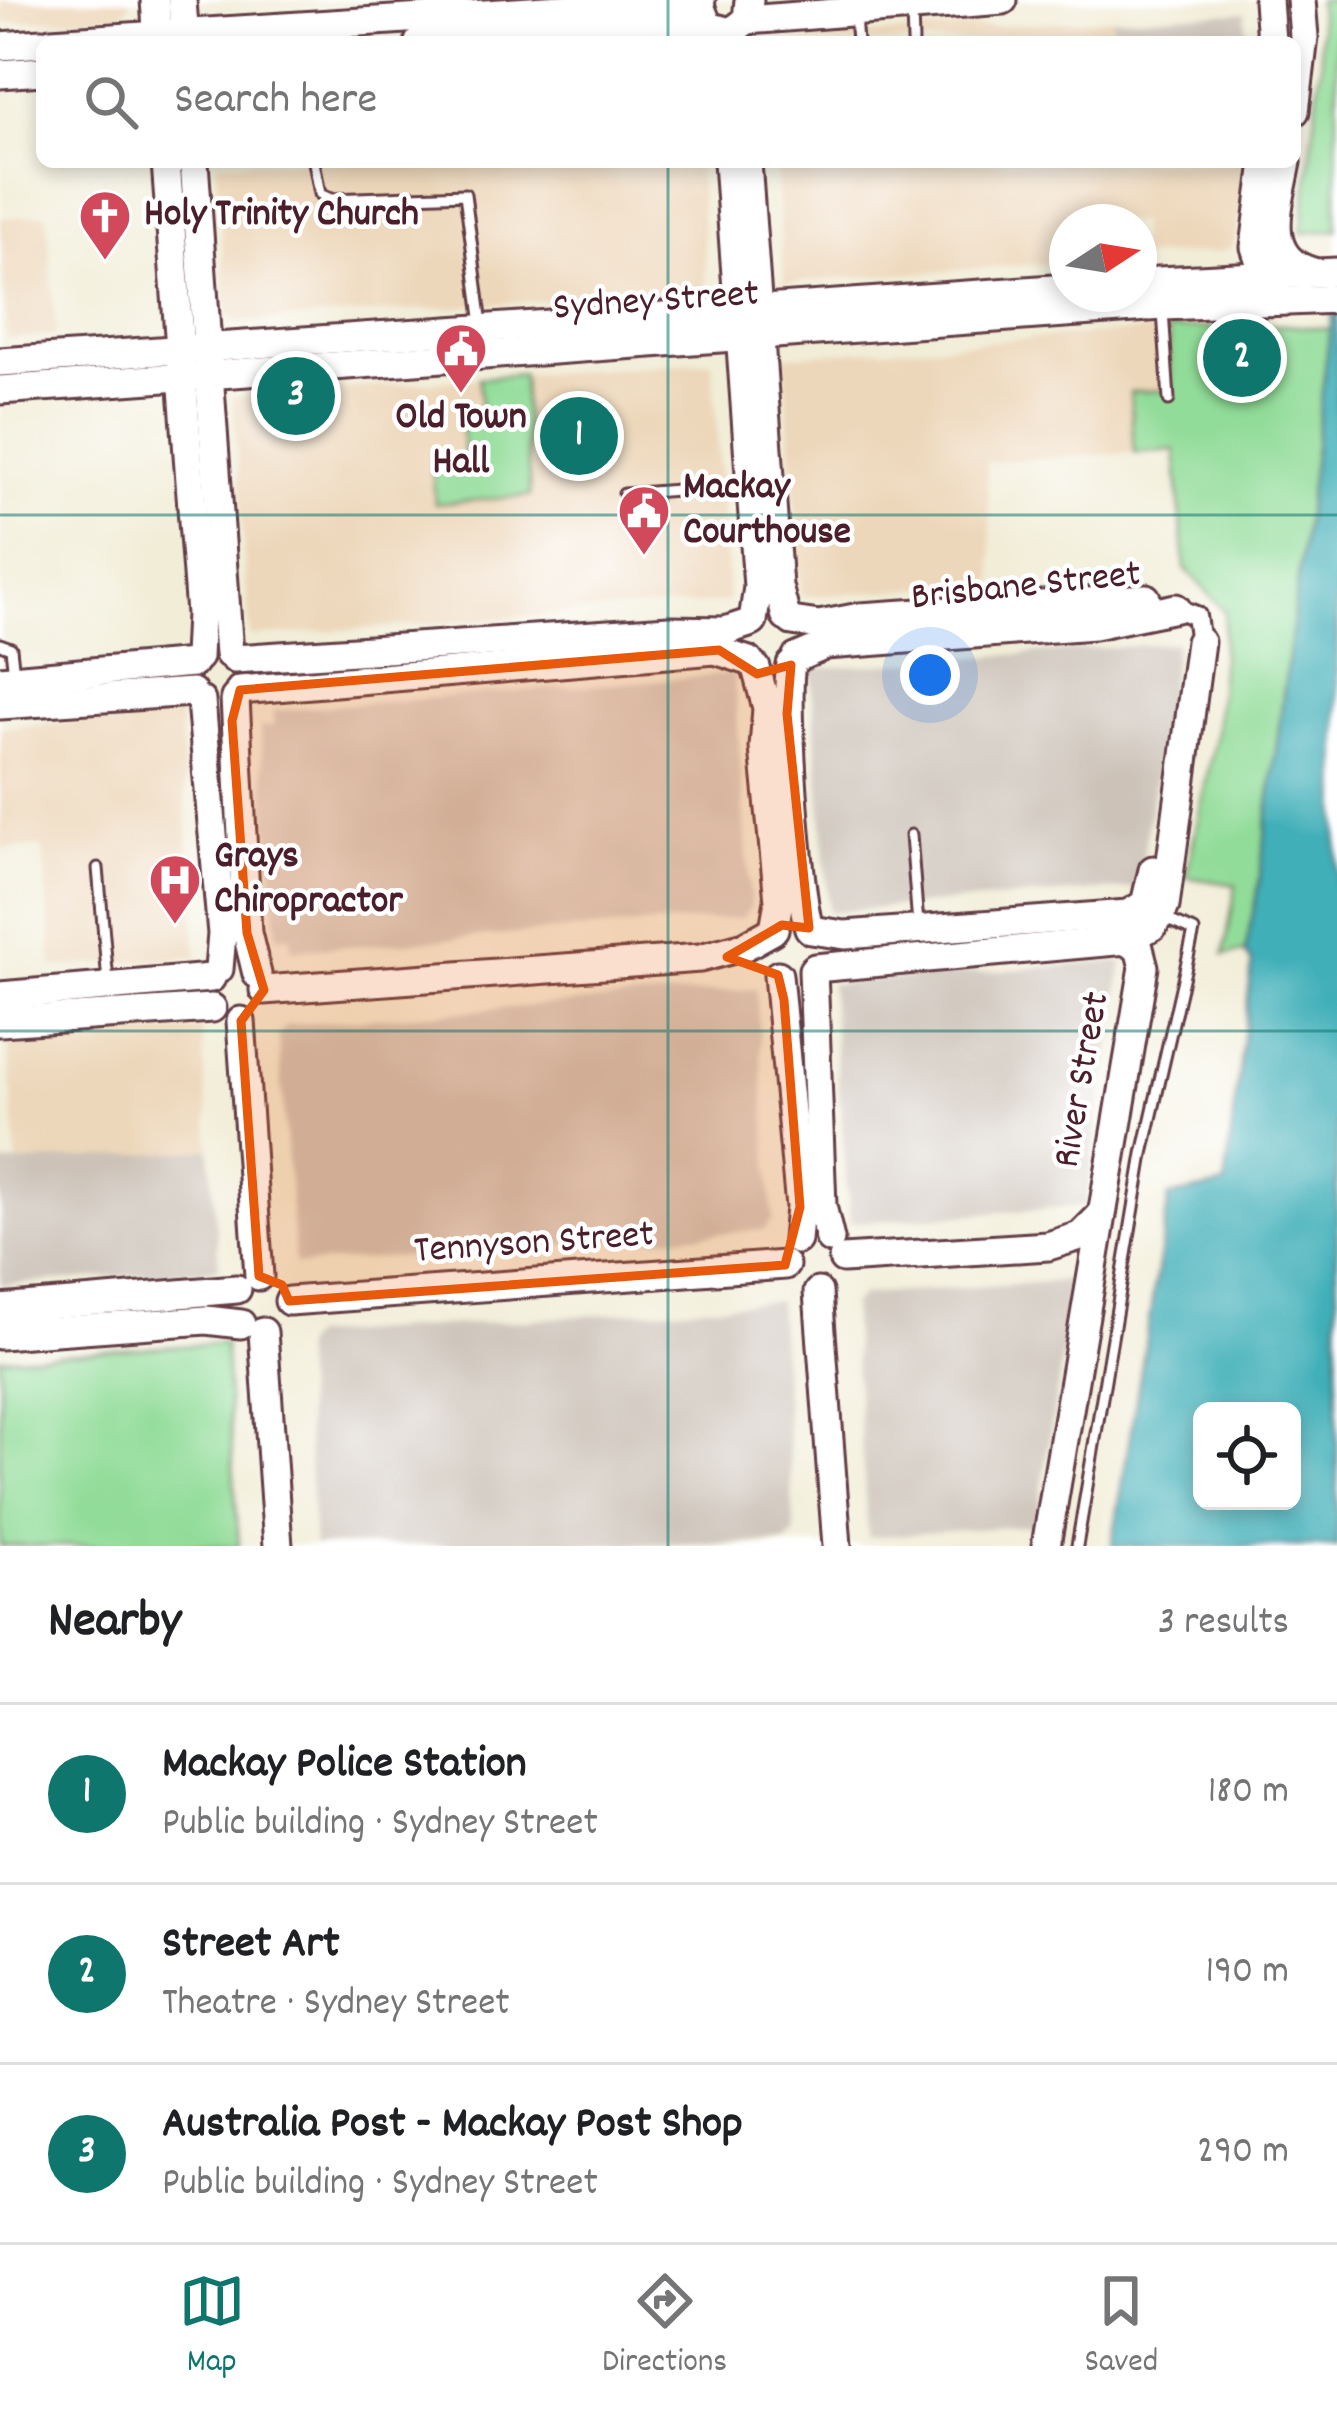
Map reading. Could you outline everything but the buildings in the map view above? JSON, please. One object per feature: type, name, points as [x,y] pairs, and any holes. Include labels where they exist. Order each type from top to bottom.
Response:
[{"type":"street","points":[[155,0],[170,36]]},
{"type":"street","points":[[172,36],[182,0]]},
{"type":"street","points":[[506,36],[724,21],[855,5],[1003,0]]},
{"type":"street","points":[[1273,25],[1297,0]]},
{"type":"street","points":[[1297,0],[1304,43],[1301,66]]},
{"type":"street","points":[[207,36],[595,4],[724,21]]},
{"type":"street","points":[[0,46],[36,43]]},
{"type":"street","points":[[0,74],[36,71]]},
{"type":"street","points":[[0,996],[212,1008],[224,1019],[241,1021],[256,1013],[261,982],[247,933],[232,722],[242,674],[232,656],[218,506],[167,168]]},
{"type":"street","points":[[194,168],[196,678],[222,934],[212,1008]]},
{"type":"street","points":[[729,168],[749,323],[778,586],[800,642],[786,707],[794,747],[800,900],[820,945],[814,969],[822,1206],[837,1249],[834,1285],[818,1292],[800,1288],[791,1252],[800,1207],[777,975],[764,953],[779,901],[764,748],[767,702],[746,638],[759,593],[748,485],[749,323],[748,168]]},
{"type":"street","points":[[1261,275],[1255,239],[1265,168]]},
{"type":"street","points":[[1286,168],[1277,243],[1290,262],[1322,289]]},
{"type":"street","name":"Sydney Street","points":[[1157,289],[1261,275],[1322,289]]},
{"type":"street","name":"Sydney Street","points":[[1157,290],[1322,289]]},
{"type":"street","name":"Sydney Street","points":[[749,323],[1049,290]]},
{"type":"street","name":"Sydney Street","points":[[0,390],[194,363],[1049,298]]},
{"type":"street","name":"Sydney Street","points":[[0,362],[194,363]]},
{"type":"street","name":"Brisbane Street","points":[[794,662],[832,644],[1103,611],[1141,597],[1173,608]]},
{"type":"street","points":[[1161,917],[1200,642],[1196,616],[1173,608]]},
{"type":"street","name":"Brisbane Street","points":[[789,619],[819,626],[860,617],[1103,611]]},
{"type":"street","points":[[196,678],[213,651],[262,661],[669,630],[725,631],[770,612],[789,619]]},
{"type":"street","points":[[196,678],[218,705],[237,694],[719,650],[773,672],[794,662]]},
{"type":"street","points":[[8,692],[196,678]]},
{"type":"street","points":[[700,958],[794,979],[814,969],[1117,932],[1145,904],[1173,814]]},
{"type":"street","name":"River Street","points":[[1117,932],[1161,917]]},
{"type":"street","points":[[0,1022],[109,1001],[243,965],[261,982],[700,958],[745,946],[791,923],[845,935],[918,929],[1117,932]]},
{"type":"street","name":"River Street","points":[[1046,1546],[1144,967],[1139,948],[1117,932]]},
{"type":"street","points":[[241,1021],[248,1282],[232,1307],[252,1328],[278,1546]]},
{"type":"street","points":[[791,1252],[814,1234],[837,1249],[1048,1246],[1079,1236],[1100,1216]]},
{"type":"street","points":[[1048,1246],[1079,1256],[1090,1274]]},
{"type":"street","name":"Tennyson Street","points":[[289,1301],[791,1252]]},
{"type":"street","points":[[275,1280],[289,1301],[285,1318],[252,1328],[206,1320],[11,1321],[275,1280]]},
{"type":"street","points":[[818,1292],[837,1546]]},
{"type":"lane","points":[[911,3],[913,36]]},
{"type":"lane","points":[[855,5],[857,36]]},
{"type":"lane","points":[[315,168],[320,194],[331,199],[465,194],[483,342]]},
{"type":"lane","points":[[1154,312],[1169,400]]},
{"type":"lane","points":[[624,494],[748,485]]},
{"type":"lane","points":[[192,520],[218,506]]},
{"type":"lane","points":[[0,644],[11,648],[8,692]]},
{"type":"lane","points":[[911,835],[918,929]]},
{"type":"lane","points":[[98,868],[109,1001]]},
{"type":"lane","points":[[1077,1546],[1143,1154],[1194,931],[1161,917]]},
{"type":"highlighted area","points":[[719,650],[757,674],[791,665],[787,714],[809,928],[782,925],[727,957],[778,975],[784,1000],[800,1207],[785,1265],[289,1301],[282,1285],[259,1276],[241,1021],[264,990],[247,933],[232,721],[240,690]]},
{"type":"shaded area","points":[[0,0],[129,0],[129,5],[120,15],[0,23]]},
{"type":"shaded area","points":[[1245,13],[1247,36],[1114,36],[1112,18]]},
{"type":"shaded area","points":[[1112,18],[1114,36],[853,36]]},
{"type":"shaded area","points":[[216,168],[698,168],[707,289],[237,323],[227,314]]},
{"type":"shaded area","points":[[775,168],[1247,168],[1232,247],[1157,256],[1157,204],[1049,204],[1049,263],[784,283]]},
{"type":"shaded area","points":[[47,214],[56,335],[7,338],[0,218]]},
{"type":"shaded area","points":[[1169,329],[1172,390],[1130,393],[1134,453],[986,462],[994,583],[801,597],[784,356]]},
{"type":"shaded area","points":[[712,361],[729,602],[250,637],[233,397]]},
{"type":"shaded area","points":[[1176,643],[1138,888],[829,912],[811,669]]},
{"type":"shaded area","points":[[734,674],[751,907],[742,918],[292,950],[290,936],[277,937],[260,727],[273,726],[273,711]]},
{"type":"shaded area","points":[[179,715],[197,957],[52,967],[43,847],[0,849],[0,728]]},
{"type":"shaded area","points":[[1123,961],[1085,1206],[850,1223],[830,984]]},
{"type":"shaded area","points":[[756,989],[773,1219],[764,1230],[295,1265],[278,1035],[287,1025]]},
{"type":"shaded area","points":[[202,1029],[210,1149],[17,1163],[8,1043]]},
{"type":"shaded area","points":[[210,1149],[219,1269],[0,1285],[0,1164]]},
{"type":"shaded area","points":[[1074,1280],[1036,1525],[868,1537],[851,1306],[861,1295]]},
{"type":"shaded area","points":[[778,1301],[795,1533],[786,1543],[314,1546],[301,1347],[310,1336]]},
{"type":"green space","points":[[1318,0],[1337,0],[1337,230],[1302,233],[1321,63]]},
{"type":"green space","points":[[1286,325],[1330,329],[1259,883],[1245,952],[1224,955],[1236,885],[1186,877],[1216,733],[1225,611],[1185,568],[1175,450],[1134,453],[1130,392],[1172,390],[1169,329]]},
{"type":"green space","points":[[522,374],[530,496],[435,504],[432,463],[464,460],[462,426],[472,424],[471,410],[481,408],[479,378]]},
{"type":"green space","points":[[224,1343],[239,1546],[0,1546],[0,1358]]},
{"type":"water","points":[[1337,276],[1337,1546],[1112,1546],[1169,1197],[1225,1185],[1252,964],[1245,952],[1259,883]]},
{"type":"place","name":"Holy Trinity Church","points":[[105,262]]},
{"type":"place","name":"Street Art","points":[[1242,358]]},
{"type":"place","name":"Old Town Hall","points":[[461,395]]},
{"type":"place","name":"Australia Post - Mackay Post Shop","points":[[296,396]]},
{"type":"place","name":"Mackay Police Station","points":[[579,436]]},
{"type":"place","name":"Mackay Courthouse","points":[[644,557]]},
{"type":"place","name":"Grays Chiropractor","points":[[175,926]]}]
